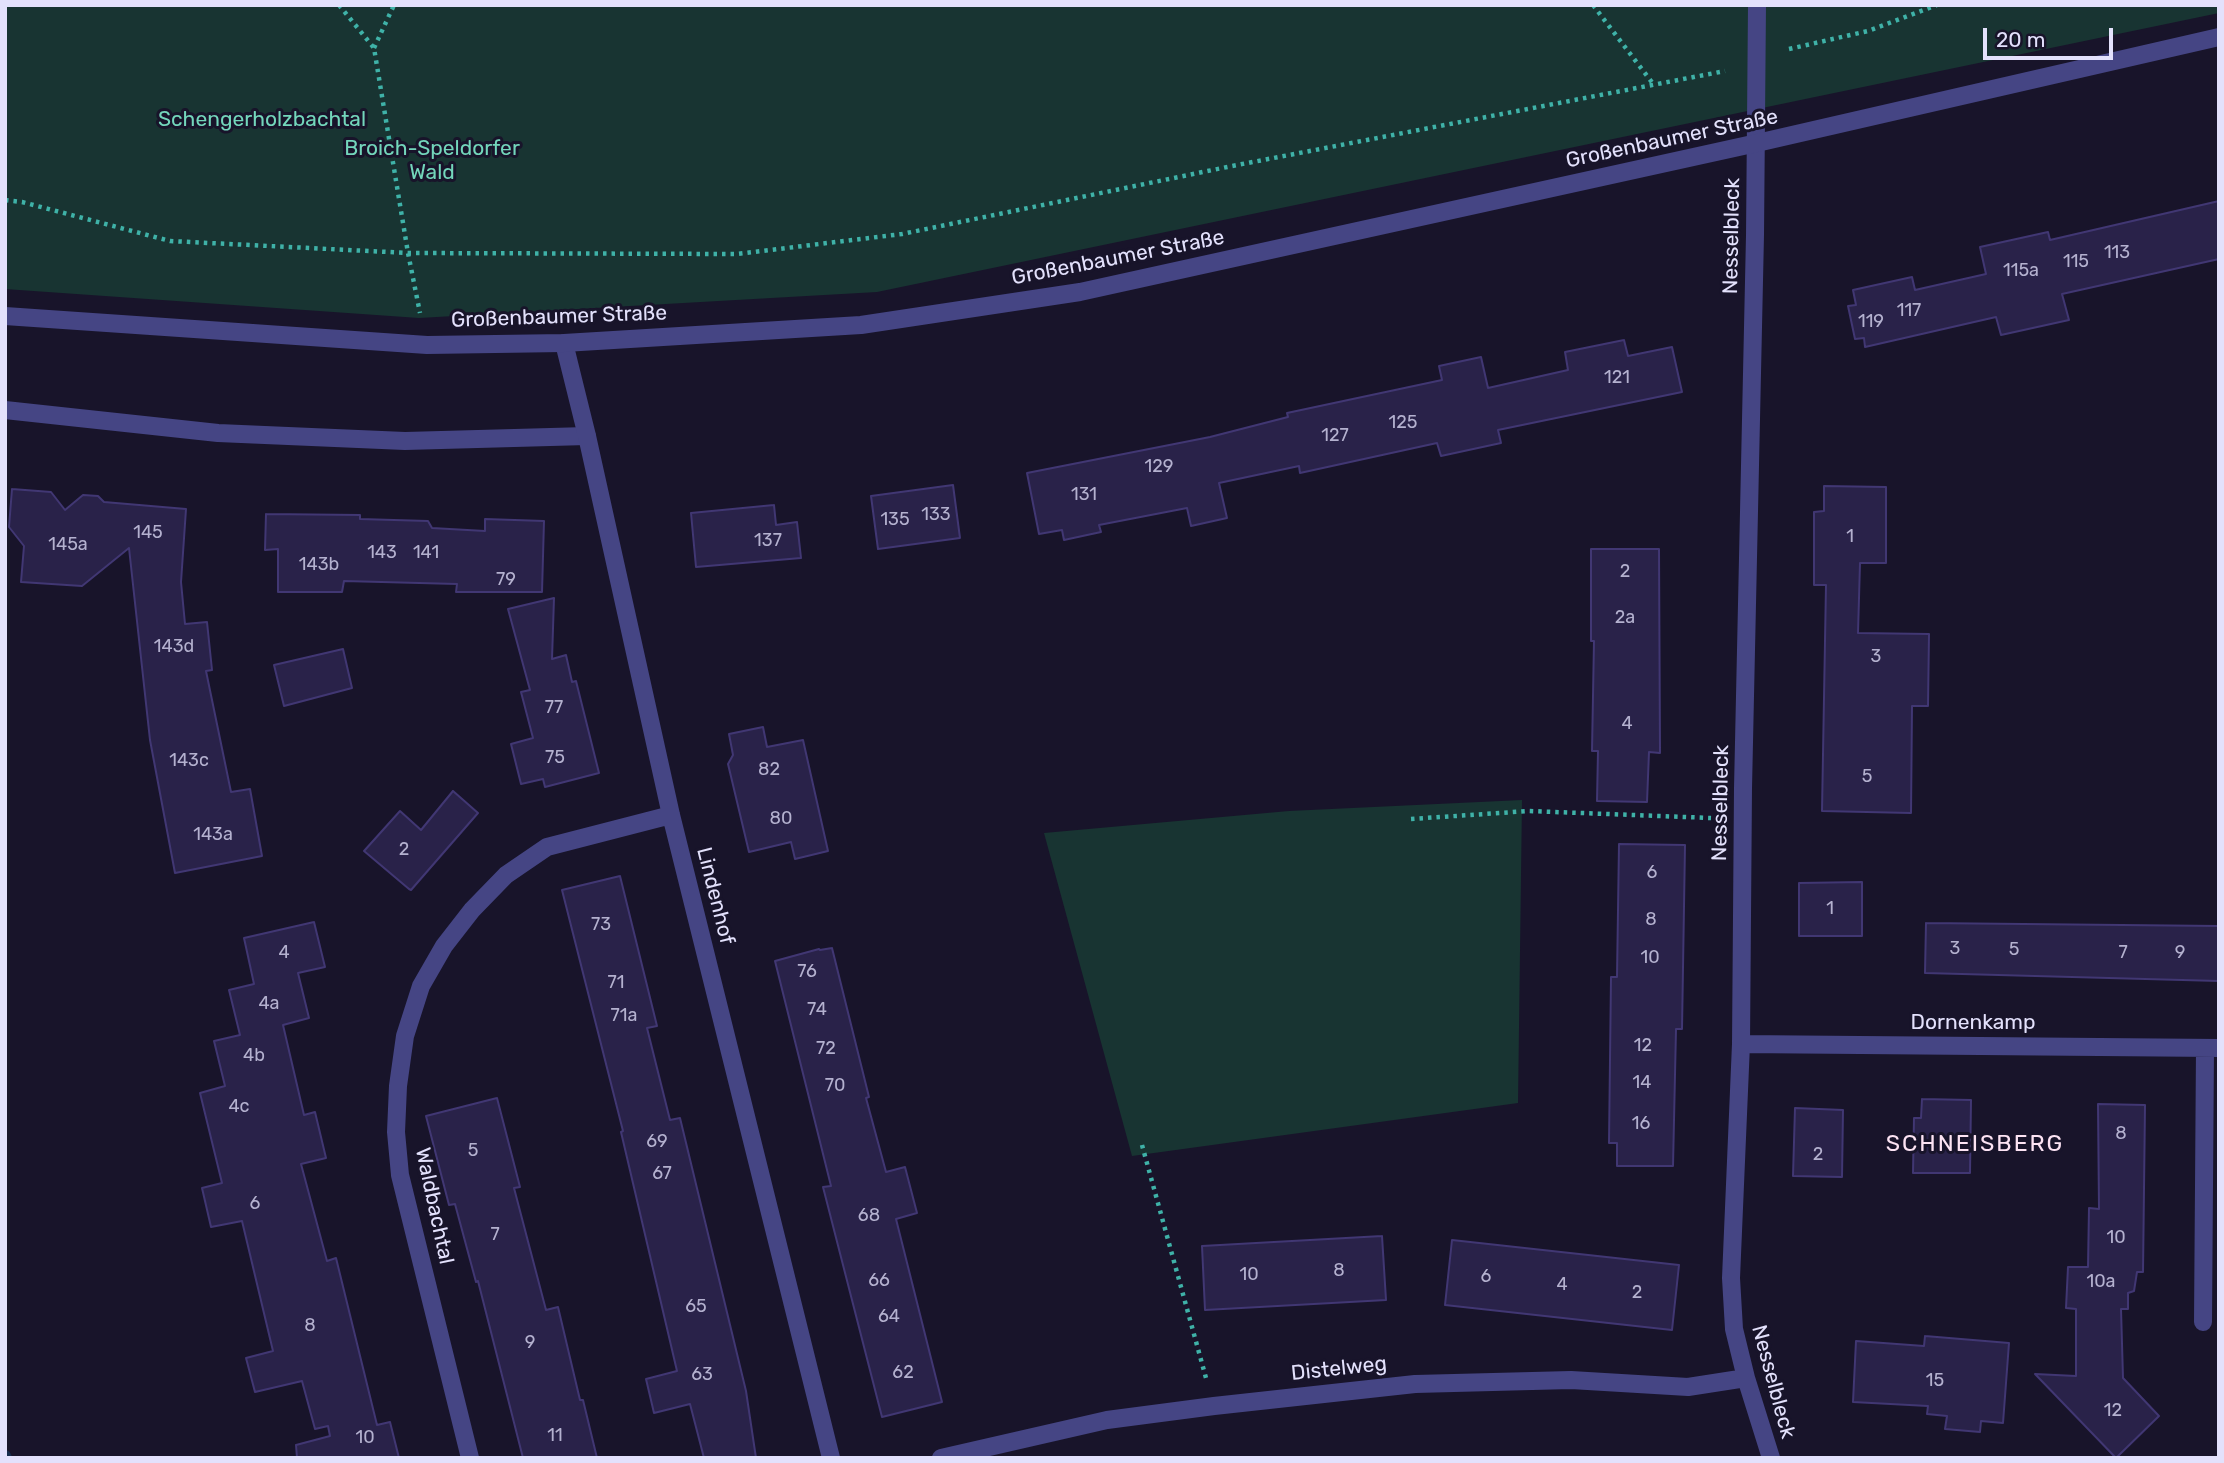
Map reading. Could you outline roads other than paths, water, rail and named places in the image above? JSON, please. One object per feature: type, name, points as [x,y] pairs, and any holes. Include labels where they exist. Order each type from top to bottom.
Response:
[{"type":"street","name":"Nesselbleck","points":[[1757,5],[1757,144],[1741,1044],[1731,1278],[1734,1329],[1771,1458]]},
{"type":"street","name":"Großenbaumer Straße","points":[[5,316],[427,345],[564,343],[861,325],[1080,292],[1757,144],[2219,37]]},
{"type":"street","name":"Lindenhof","points":[[564,343],[671,815],[831,1458]]},
{"type":"street","points":[[5,410],[244,435],[405,441],[587,436]]},
{"type":"street","name":"Waldbachtal","points":[[470,1458],[400,1175],[396,1132],[398,1086],[405,1036],[421,986],[444,946],[472,910],[506,875],[547,847],[671,815]]},
{"type":"street","name":"Dornenkamp","points":[[1741,1044],[2212,1048],[2203,1322]]},
{"type":"street","name":"Distelweg","points":[[941,1458],[1107,1420],[1415,1384],[1571,1380],[1688,1387],[1746,1378]]},
{"type":"district","name":"SCHNEISBERG","points":[[1975,1144]]},
{"type":"park label","name":"Schengerholzbachtal","points":[[262,120]]},
{"type":"park label","name":"Broich-Speldorfer Wald","points":[[432,161]]}]
